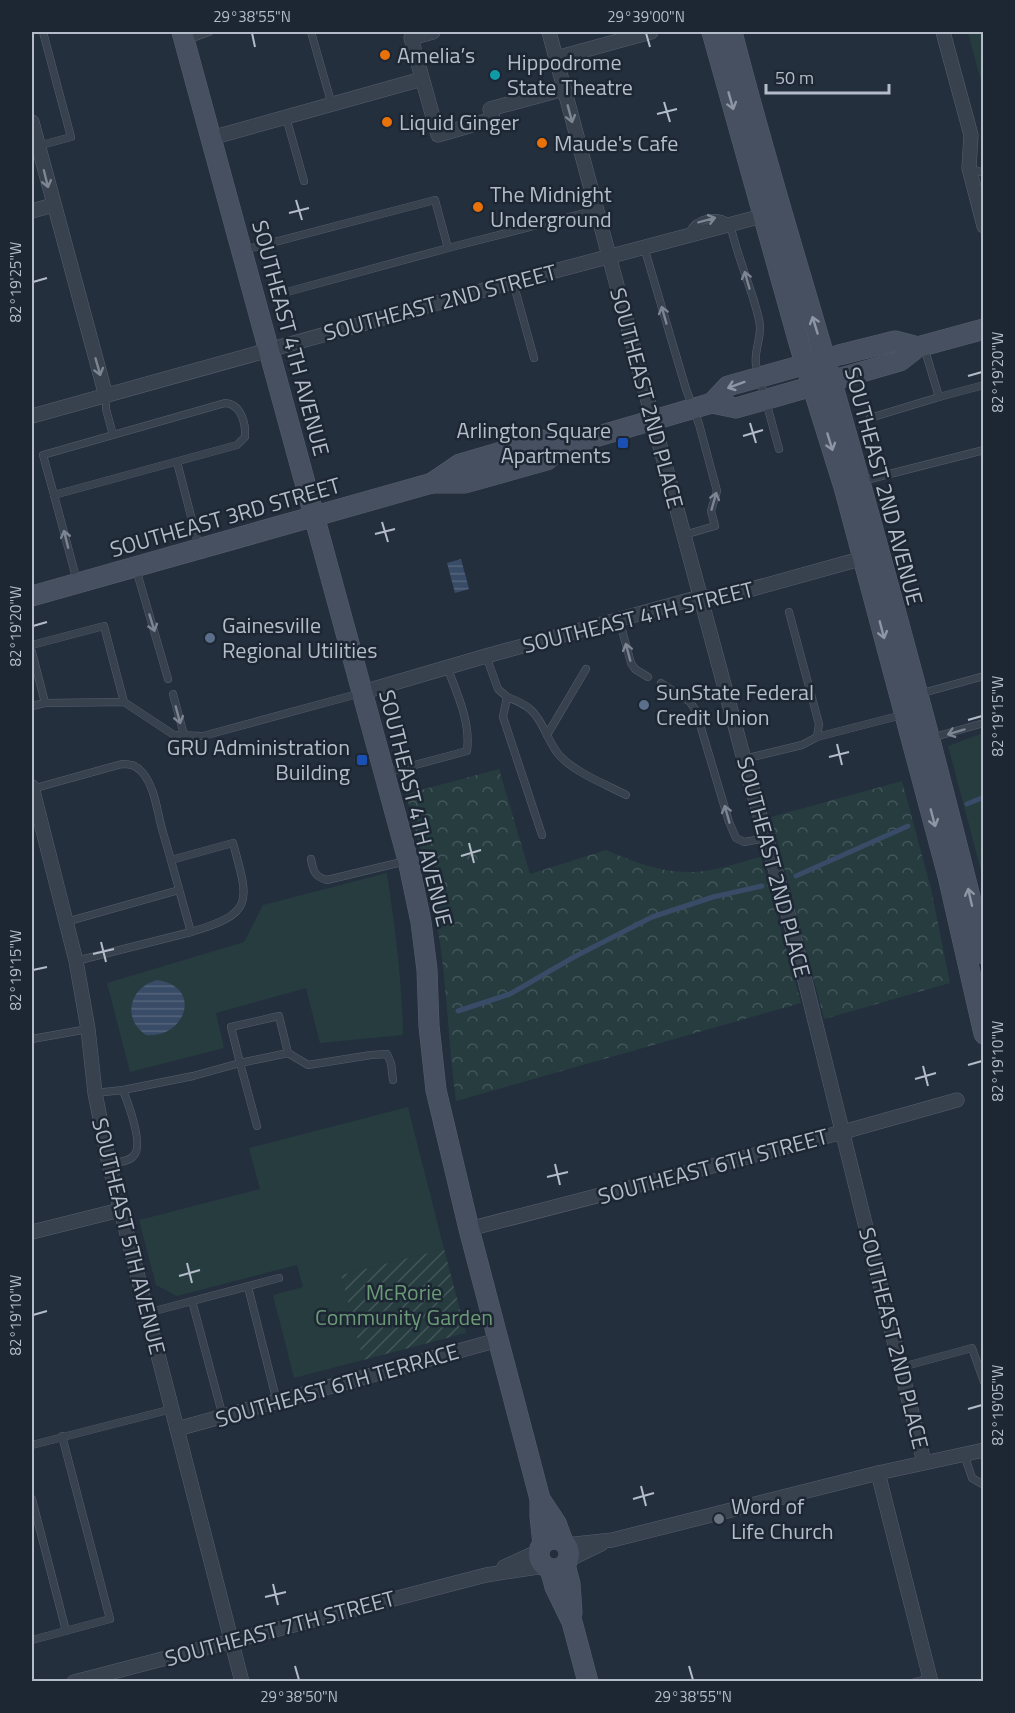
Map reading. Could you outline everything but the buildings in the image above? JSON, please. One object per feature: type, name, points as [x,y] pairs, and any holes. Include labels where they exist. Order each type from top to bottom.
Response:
[{"type":"street","points":[[433,32],[411,38],[438,135],[493,119],[490,109],[564,89]]},
{"type":"street","name":"SOUTHEAST 2ND PLACE","points":[[549,32],[700,597],[791,924],[924,1462]]},
{"type":"street","points":[[556,58],[651,32]]},
{"type":"street","points":[[712,32],[772,213]]},
{"type":"street","name":"SOUTHEAST 2ND AVENUE","points":[[732,32],[772,213],[815,362],[812,386],[852,484]]},
{"type":"street","points":[[943,32],[970,135],[969,168],[984,226]]},
{"type":"street","name":"SOUTHEAST 4TH AVENUE","points":[[183,36],[408,860],[421,921],[427,970],[429,1026],[436,1090],[468,1229],[540,1499],[556,1522],[555,1555],[572,1600],[572,1622],[588,1682]]},
{"type":"street","points":[[211,138],[422,80]]},
{"type":"street","points":[[32,122],[106,396]]},
{"type":"street","points":[[32,211],[53,205]]},
{"type":"street","name":"SOUTHEAST 2ND STREET","points":[[32,416],[513,282],[772,213]]},
{"type":"street","name":"SOUTHEAST 3RD STREET","points":[[32,596],[432,483],[460,464],[542,440],[564,446],[703,406],[736,408],[900,361],[921,346],[984,329]]},
{"type":"street","name":"SOUTHEAST 3RD STREET","points":[[703,406],[728,386],[759,377],[895,341],[921,346]]},
{"type":"street","name":"SOUTHEAST 2ND AVENUE","points":[[815,362],[831,381],[852,484],[911,705],[984,1034]]},
{"type":"street","name":"SOUTHEAST 4TH STREET","points":[[363,692],[700,597],[723,597],[871,556]]},
{"type":"street","name":"SOUTHEAST 2ND AVENUE","points":[[911,705],[928,738],[984,954]]},
{"type":"street","name":"SOUTHEAST 5TH AVENUE","points":[[32,788],[76,961],[88,1029],[95,1093],[109,1164],[242,1682]]},
{"type":"street","name":"SOUTHEAST 6TH STREET","points":[[468,1229],[843,1132],[957,1100]]},
{"type":"street","points":[[32,1232],[120,1210]]},
{"type":"street","name":"SOUTHEAST 6TH TERRACE","points":[[177,1429],[498,1340]]},
{"type":"street","name":"SOUTHEAST 7TH STREET","points":[[74,1682],[612,1540],[878,1473],[984,1450]]},
{"type":"street","points":[[878,1473],[931,1680]]},
{"type":"lane","points":[[38,146],[71,137],[43,32]]},
{"type":"lane","points":[[183,36],[209,32]]},
{"type":"lane","points":[[310,32],[332,105]]},
{"type":"lane","points":[[286,117],[304,181]]},
{"type":"lane","points":[[969,168],[984,173]]},
{"type":"lane","points":[[242,250],[435,200],[448,248]]},
{"type":"lane","points":[[287,292],[596,210]]},
{"type":"lane","points":[[730,224],[734,244],[742,261],[759,321],[760,328],[754,355],[780,449]]},
{"type":"lane","points":[[644,247],[686,389],[703,406],[717,491],[711,511],[715,526],[684,534]]},
{"type":"lane","points":[[513,282],[534,358]]},
{"type":"lane","points":[[921,346],[939,398]]},
{"type":"lane","points":[[870,417],[984,385]]},
{"type":"lane","points":[[106,396],[106,409],[113,435]]},
{"type":"lane","points":[[54,495],[237,445],[242,441],[245,429],[238,409],[225,403],[43,455],[77,584]]},
{"type":"lane","points":[[852,484],[984,450]]},
{"type":"lane","points":[[177,462],[200,549]]},
{"type":"lane","points":[[135,567],[168,679]]},
{"type":"lane","points":[[789,612],[819,724],[818,736]]},
{"type":"lane","points":[[619,619],[631,663],[635,669],[648,677]]},
{"type":"lane","points":[[32,645],[104,626],[124,702]]},
{"type":"lane","points":[[32,652],[45,703]]},
{"type":"lane","points":[[486,656],[498,689],[507,697],[531,710],[560,756],[568,763],[626,795]]},
{"type":"lane","points":[[385,773],[467,751],[468,740],[459,698],[447,667]]},
{"type":"lane","points":[[547,735],[586,669]]},
{"type":"lane","points":[[744,759],[802,745],[818,736],[911,705],[984,676]]},
{"type":"lane","points":[[661,683],[690,702],[696,711],[729,822],[736,838],[744,842],[767,838]]},
{"type":"lane","points":[[32,706],[45,703],[124,702],[174,735],[203,736],[363,692]]},
{"type":"lane","points":[[173,694],[184,735]]},
{"type":"lane","points":[[507,697],[503,717],[542,835]]},
{"type":"lane","points":[[928,738],[984,723]]},
{"type":"lane","points":[[32,788],[122,764],[133,764],[142,772],[150,786],[190,932]]},
{"type":"lane","points":[[76,961],[190,932],[228,919],[241,904],[245,896],[244,885],[233,843],[171,860]]},
{"type":"lane","points":[[310,859],[313,870],[319,878],[327,880],[408,860]]},
{"type":"lane","points":[[66,922],[179,890]]},
{"type":"lane","points":[[257,1126],[231,1027],[279,1016],[288,1053]]},
{"type":"lane","points":[[32,1039],[88,1029]]},
{"type":"lane","points":[[95,1093],[194,1076],[288,1053],[308,1065],[387,1054],[392,1063],[393,1080]]},
{"type":"lane","points":[[109,1164],[130,1159],[136,1154],[138,1144],[123,1090]]},
{"type":"lane","points":[[147,1313],[279,1278]]},
{"type":"lane","points":[[248,1287],[277,1402]]},
{"type":"lane","points":[[192,1301],[223,1417]]},
{"type":"lane","points":[[902,1367],[972,1348],[984,1382]]},
{"type":"lane","points":[[32,1444],[172,1409]]},
{"type":"lane","points":[[32,1640],[110,1619],[62,1436]]},
{"type":"lane","points":[[964,1454],[972,1478],[984,1485]]},
{"type":"lane","points":[[32,1499],[66,1631]]},
{"type":"lane","points":[[915,1682],[931,1680]]},
{"type":"green space","points":[[968,32],[983,32],[983,89]]},
{"type":"green space","points":[[984,733],[983,878],[948,746]]},
{"type":"green space","points":[[499,769],[530,874],[606,850],[648,866],[681,872],[701,872],[761,857],[801,1003],[456,1101],[437,923],[406,794]]},
{"type":"green space","points":[[902,781],[931,889],[950,983],[824,1019],[771,817]]},
{"type":"green space","points":[[387,873],[398,954],[403,1035],[320,1043],[306,988],[216,1013],[224,1048],[130,1072],[107,983],[244,942],[263,905]]},
{"type":"green space","points":[[408,1107],[444,1249],[341,1275],[363,1360],[294,1378],[273,1295],[303,1287],[297,1265],[177,1296],[156,1285],[139,1220],[260,1189],[249,1148]]},
{"type":"green space","name":"McRorie Community Garden","points":[[444,1249],[466,1333],[363,1360],[341,1275]]},
{"type":"water","points":[[461,559],[469,589],[455,593],[447,563]]},
{"type":"water","points":[[157,980],[172,985],[181,992],[184,1012],[171,1029],[160,1034],[146,1035],[133,1020],[132,1004],[140,989]]},
{"type":"waterway","points":[[967,804],[984,797]]},
{"type":"waterway","points":[[796,876],[908,826]]},
{"type":"waterway","points":[[458,1011],[510,994],[574,957],[652,917],[713,897],[762,886]]},
{"type":"place","name":"Amelia’s","points":[[385,55]]},
{"type":"place","name":"Hippodrome State Theatre","points":[[495,75]]},
{"type":"place","name":"Liquid Ginger","points":[[387,122]]},
{"type":"place","name":"Maude's Cafe","points":[[542,143]]},
{"type":"place","name":"The Midnight Underground","points":[[478,207]]},
{"type":"place","name":"Arlington Square Apartments","points":[[623,443]]},
{"type":"place","name":"Gainesville Regional Utilities","points":[[210,638]]},
{"type":"place","name":"SunState Federal Credit Union","points":[[644,705]]},
{"type":"place","name":"GRU Administration Building","points":[[362,760]]},
{"type":"place","name":"Word of Life Church","points":[[719,1519]]}]
